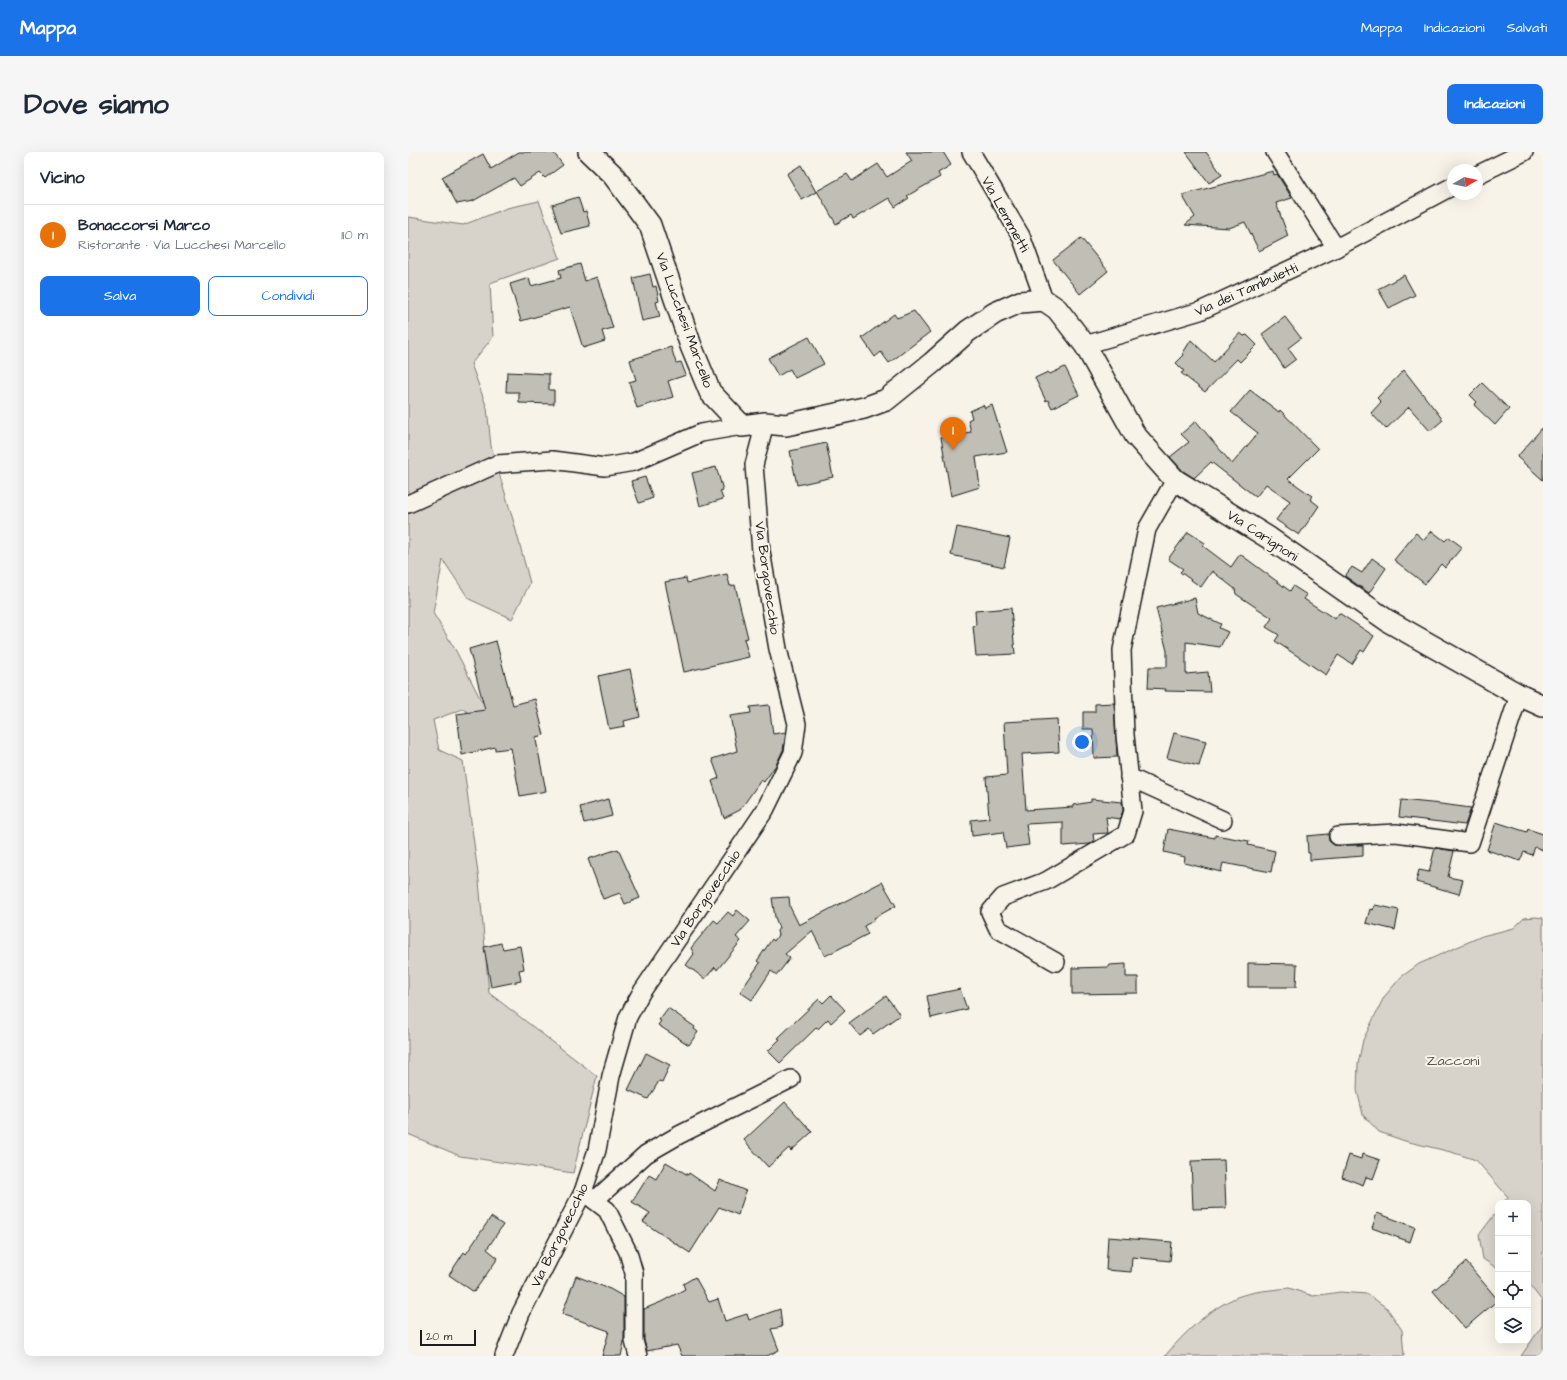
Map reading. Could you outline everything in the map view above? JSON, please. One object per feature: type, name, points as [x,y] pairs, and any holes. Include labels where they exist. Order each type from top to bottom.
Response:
[{"type":"street","name":"Via Lucchesi Marcello","points":[[589,152],[613,175],[650,225],[691,346],[710,392],[742,426]]},
{"type":"street","name":"Via Lemmetti","points":[[971,152],[1021,236],[1044,300]]},
{"type":"street","points":[[1275,152],[1336,248]]},
{"type":"street","points":[[1483,172],[1524,152]]},
{"type":"street","name":"Via dei Tambuletti","points":[[1085,345],[1200,312],[1336,248],[1447,189]]},
{"type":"street","points":[[408,504],[498,464],[552,460],[605,467],[634,462],[701,433],[742,426],[765,424],[786,425],[864,408],[886,400],[932,363],[968,330],[995,313],[1020,302],[1044,300]]},
{"type":"street","name":"Via Carignoni","points":[[1044,300],[1057,309],[1085,345],[1135,436],[1175,480],[1269,538],[1388,621],[1519,696],[1543,706]]},
{"type":"street","name":"Via Borgovecchio","points":[[504,1356],[521,1312],[589,1196],[611,1076],[628,1018],[641,993],[765,810],[793,753],[797,724],[778,649],[761,543],[754,465],[765,424]]},
{"type":"street","points":[[1056,962],[998,928],[990,912],[1003,898],[1046,881],[1126,834],[1133,811],[1125,735],[1122,650],[1147,529],[1175,480]]},
{"type":"street","points":[[1338,836],[1396,833],[1470,843],[1519,696]]},
{"type":"street","points":[[1129,777],[1223,820]]},
{"type":"street","points":[[638,1356],[634,1341],[634,1273],[628,1252],[607,1210],[589,1196],[646,1154],[679,1135],[791,1079]]},
{"type":"green space","points":[[539,201],[560,258],[490,283],[493,337],[471,364],[487,408],[491,446],[530,583],[512,619],[469,599],[443,560],[433,613],[456,651],[482,702],[496,699],[480,720],[463,709],[433,720],[439,750],[463,761],[479,881],[489,993],[597,1076],[573,1173],[460,1156],[408,1134],[408,217],[463,225],[507,208]]},
{"type":"green space","name":"Zacconi","points":[[1524,918],[1543,918],[1543,1356],[1521,1356],[1529,1344],[1531,1344],[1542,1326],[1542,1301],[1531,1287],[1531,1200],[1506,1200],[1508,1197],[1476,1160],[1451,1152],[1405,1141],[1379,1132],[1363,1115],[1357,1090],[1358,1064],[1363,1040],[1384,997],[1401,977],[1419,964],[1482,936],[1514,928]]},
{"type":"green space","points":[[1495,1214],[1495,1267],[1483,1259],[1479,1235]]},
{"type":"green space","points":[[1289,1288],[1313,1296],[1340,1292],[1367,1294],[1387,1308],[1402,1330],[1404,1356],[1165,1356],[1198,1322],[1227,1302],[1249,1293]]},
{"type":"building","points":[[519,152],[553,152],[563,165],[545,178],[540,173],[520,186],[514,178],[473,201],[457,204],[442,177],[483,154],[491,169]]},
{"type":"building","points":[[906,152],[943,152],[951,165],[938,173],[940,177],[907,196],[909,198],[895,207],[889,198],[853,219],[851,215],[836,224],[817,191],[847,174],[852,181],[878,164],[887,177],[912,161]]},
{"type":"building","points":[[1186,152],[1206,152],[1222,175],[1209,183]]},
{"type":"building","points":[[801,165],[816,192],[802,200],[787,174]]},
{"type":"building","points":[[1273,171],[1274,175],[1277,174],[1292,198],[1276,203],[1288,236],[1259,251],[1245,222],[1229,228],[1185,225],[1195,217],[1182,195]]},
{"type":"building","points":[[578,197],[583,212],[586,211],[590,226],[561,233],[552,205]]},
{"type":"building","points":[[1081,238],[1108,271],[1080,294],[1053,260]]},
{"type":"building","points":[[580,264],[585,281],[597,277],[613,328],[602,331],[605,341],[583,348],[570,307],[521,321],[510,284],[529,278],[531,286],[561,278],[559,270]]},
{"type":"building","points":[[650,274],[653,287],[656,286],[659,301],[656,302],[660,317],[642,321],[633,278]]},
{"type":"building","points":[[1404,275],[1415,295],[1389,308],[1378,289]]},
{"type":"building","points":[[914,311],[930,332],[889,363],[881,352],[875,357],[862,338],[894,314],[897,318]]},
{"type":"building","points":[[1285,317],[1301,338],[1288,348],[1296,359],[1284,368],[1262,334]]},
{"type":"building","points":[[1240,333],[1244,336],[1247,335],[1257,345],[1240,362],[1237,359],[1205,392],[1181,373],[1184,371],[1176,363],[1184,355],[1183,353],[1191,340],[1214,362]]},
{"type":"building","points":[[809,337],[824,364],[795,378],[790,369],[778,376],[768,358]]},
{"type":"building","points":[[671,347],[676,363],[681,362],[686,375],[668,381],[673,397],[637,408],[629,382],[636,380],[630,360]]},
{"type":"building","points":[[1065,367],[1079,395],[1052,408],[1048,400],[1046,401],[1035,378],[1048,372],[1050,374]]},
{"type":"building","points":[[1404,370],[1443,420],[1430,431],[1409,407],[1386,429],[1371,413],[1381,402],[1377,398]]},
{"type":"building","points":[[507,372],[549,374],[549,390],[554,390],[554,404],[519,403],[519,392],[506,392]]},
{"type":"building","points":[[1482,383],[1509,409],[1495,425],[1474,405],[1477,402],[1470,395]]},
{"type":"building","points":[[1250,390],[1279,412],[1280,410],[1318,449],[1288,479],[1312,496],[1310,499],[1319,506],[1299,535],[1276,520],[1290,501],[1266,484],[1256,497],[1211,462],[1194,478],[1183,471],[1170,457],[1189,442],[1181,434],[1196,421],[1232,464],[1258,433],[1231,412]]},
{"type":"building","points":[[983,405],[985,408],[992,405],[1007,452],[976,457],[980,487],[951,496],[941,437],[971,432],[968,420],[972,418],[970,411]]},
{"type":"building","points":[[1543,427],[1543,480],[1517,457]]},
{"type":"building","points":[[826,443],[833,477],[797,485],[790,451]]},
{"type":"building","points":[[716,467],[723,490],[720,491],[723,499],[700,506],[692,473]]},
{"type":"building","points":[[645,477],[653,498],[639,503],[631,481]]},
{"type":"building","points":[[957,527],[1010,538],[1004,567],[951,555]]},
{"type":"building","points":[[1432,531],[1445,541],[1449,537],[1462,547],[1445,568],[1441,564],[1425,584],[1394,560],[1416,533],[1424,540]]},
{"type":"building","points":[[1188,532],[1205,543],[1203,546],[1231,567],[1240,554],[1290,591],[1293,586],[1307,595],[1304,599],[1335,619],[1339,613],[1374,636],[1364,652],[1361,650],[1352,664],[1338,655],[1326,675],[1275,641],[1279,635],[1266,627],[1272,618],[1236,594],[1235,589],[1212,571],[1201,587],[1180,572],[1183,569],[1168,559]]},
{"type":"building","points":[[1372,558],[1386,568],[1369,593],[1345,576],[1352,567],[1362,573]]},
{"type":"building","points":[[727,574],[730,586],[735,585],[748,638],[744,639],[749,657],[684,672],[665,582],[686,578],[687,583]]},
{"type":"building","points":[[1195,598],[1198,613],[1221,624],[1219,628],[1228,632],[1220,647],[1186,642],[1186,674],[1208,672],[1210,692],[1165,691],[1166,689],[1148,688],[1149,667],[1167,667],[1167,651],[1156,608]]},
{"type":"building","points":[[1011,608],[1015,654],[976,656],[973,626],[976,625],[975,611]]},
{"type":"building","points":[[496,641],[513,705],[535,699],[544,735],[536,737],[536,740],[546,791],[520,796],[511,748],[495,750],[495,747],[462,755],[457,714],[485,710],[469,649]]},
{"type":"building","points":[[630,669],[640,717],[624,721],[625,726],[609,729],[598,676]]},
{"type":"building","points":[[1114,703],[1117,757],[1094,758],[1093,729],[1083,729],[1083,712],[1095,712],[1095,704]]},
{"type":"building","points":[[769,705],[773,734],[786,732],[783,750],[776,765],[764,782],[761,780],[740,810],[724,818],[712,781],[719,778],[712,759],[737,751],[730,716],[751,713],[750,707]]},
{"type":"building","points":[[1057,719],[1059,752],[1022,754],[1026,810],[1073,807],[1073,805],[1091,802],[1091,799],[1122,802],[1123,810],[1120,819],[1106,817],[1108,833],[1093,834],[1094,841],[1090,844],[1063,846],[1063,822],[1026,824],[1029,845],[1006,848],[1003,832],[972,836],[971,820],[989,818],[986,777],[1007,775],[1004,722]]},
{"type":"building","points":[[1174,733],[1206,741],[1199,766],[1167,758]]},
{"type":"building","points":[[608,799],[612,816],[584,823],[580,807]]},
{"type":"building","points":[[1401,800],[1471,808],[1465,825],[1399,817]]},
{"type":"building","points":[[1496,822],[1527,832],[1528,829],[1543,834],[1543,850],[1535,847],[1532,855],[1524,852],[1520,861],[1487,850]]},
{"type":"building","points":[[1168,829],[1215,838],[1215,835],[1249,841],[1248,845],[1275,851],[1271,872],[1223,863],[1221,872],[1184,863],[1185,857],[1164,852]]},
{"type":"building","points":[[1328,834],[1329,841],[1334,845],[1363,845],[1363,856],[1310,860],[1307,836]]},
{"type":"building","points":[[1435,848],[1454,851],[1448,877],[1463,880],[1459,894],[1416,882],[1419,870],[1429,872]]},
{"type":"building","points":[[618,849],[640,898],[625,904],[620,893],[603,899],[588,859]]},
{"type":"building","points":[[882,882],[896,906],[874,918],[875,920],[864,926],[868,934],[825,956],[812,931],[785,954],[790,958],[777,975],[771,971],[752,1000],[740,992],[760,963],[757,961],[772,939],[774,941],[778,935],[777,931],[779,928],[775,917],[772,898],[789,897],[790,907],[799,925]]},
{"type":"building","points":[[1375,905],[1399,910],[1395,930],[1366,923],[1370,909],[1373,910]]},
{"type":"building","points":[[737,910],[750,921],[736,937],[741,941],[717,970],[715,967],[705,979],[686,965],[694,954],[691,948],[714,920],[718,923],[728,912],[733,916]]},
{"type":"building","points":[[501,943],[503,949],[520,946],[524,969],[519,970],[521,981],[491,987],[484,947]]},
{"type":"building","points":[[1248,963],[1297,964],[1296,987],[1248,987]]},
{"type":"building","points":[[1126,964],[1126,977],[1138,977],[1138,993],[1072,994],[1072,968],[1109,967],[1109,965]]},
{"type":"building","points":[[960,989],[967,1009],[931,1018],[927,996]]},
{"type":"building","points":[[831,995],[845,1010],[831,1023],[828,1019],[818,1029],[817,1027],[780,1063],[768,1051],[780,1039],[778,1038],[819,999],[823,1003]]},
{"type":"building","points":[[886,996],[900,1015],[873,1034],[869,1029],[860,1036],[849,1023]]},
{"type":"building","points":[[668,1008],[695,1027],[694,1029],[698,1032],[689,1045],[658,1025],[661,1021],[659,1020]]},
{"type":"building","points":[[646,1053],[670,1065],[662,1082],[659,1081],[648,1099],[628,1090]]},
{"type":"building","points":[[785,1102],[812,1132],[791,1151],[789,1148],[768,1167],[744,1140]]},
{"type":"building","points":[[1362,1154],[1380,1160],[1373,1179],[1366,1177],[1363,1185],[1342,1177],[1349,1155],[1361,1159]]},
{"type":"building","points":[[1224,1160],[1226,1208],[1193,1209],[1191,1161]]},
{"type":"building","points":[[666,1162],[688,1175],[689,1173],[715,1191],[720,1180],[746,1191],[738,1215],[719,1207],[690,1253],[643,1222],[650,1213],[632,1202],[649,1175],[656,1179]]},
{"type":"building","points":[[1377,1213],[1415,1227],[1410,1242],[1372,1228]]},
{"type":"building","points":[[491,1217],[503,1225],[487,1249],[498,1258],[474,1292],[449,1275],[464,1252],[466,1254]]},
{"type":"building","points":[[1108,1237],[1172,1242],[1170,1261],[1132,1257],[1131,1272],[1106,1270]]},
{"type":"building","points":[[1466,1262],[1495,1296],[1495,1303],[1465,1328],[1433,1291]]},
{"type":"building","points":[[576,1276],[610,1289],[624,1297],[624,1342],[621,1356],[602,1356],[609,1331],[562,1314]]},
{"type":"building","points":[[695,1277],[709,1302],[718,1299],[725,1321],[747,1314],[749,1320],[780,1309],[782,1327],[771,1329],[779,1350],[767,1356],[682,1356],[677,1345],[647,1351],[644,1340],[644,1309],[685,1289],[683,1284]]},
{"type":"place","name":"Bonaccorsi Marco","points":[[953,450]]}]
